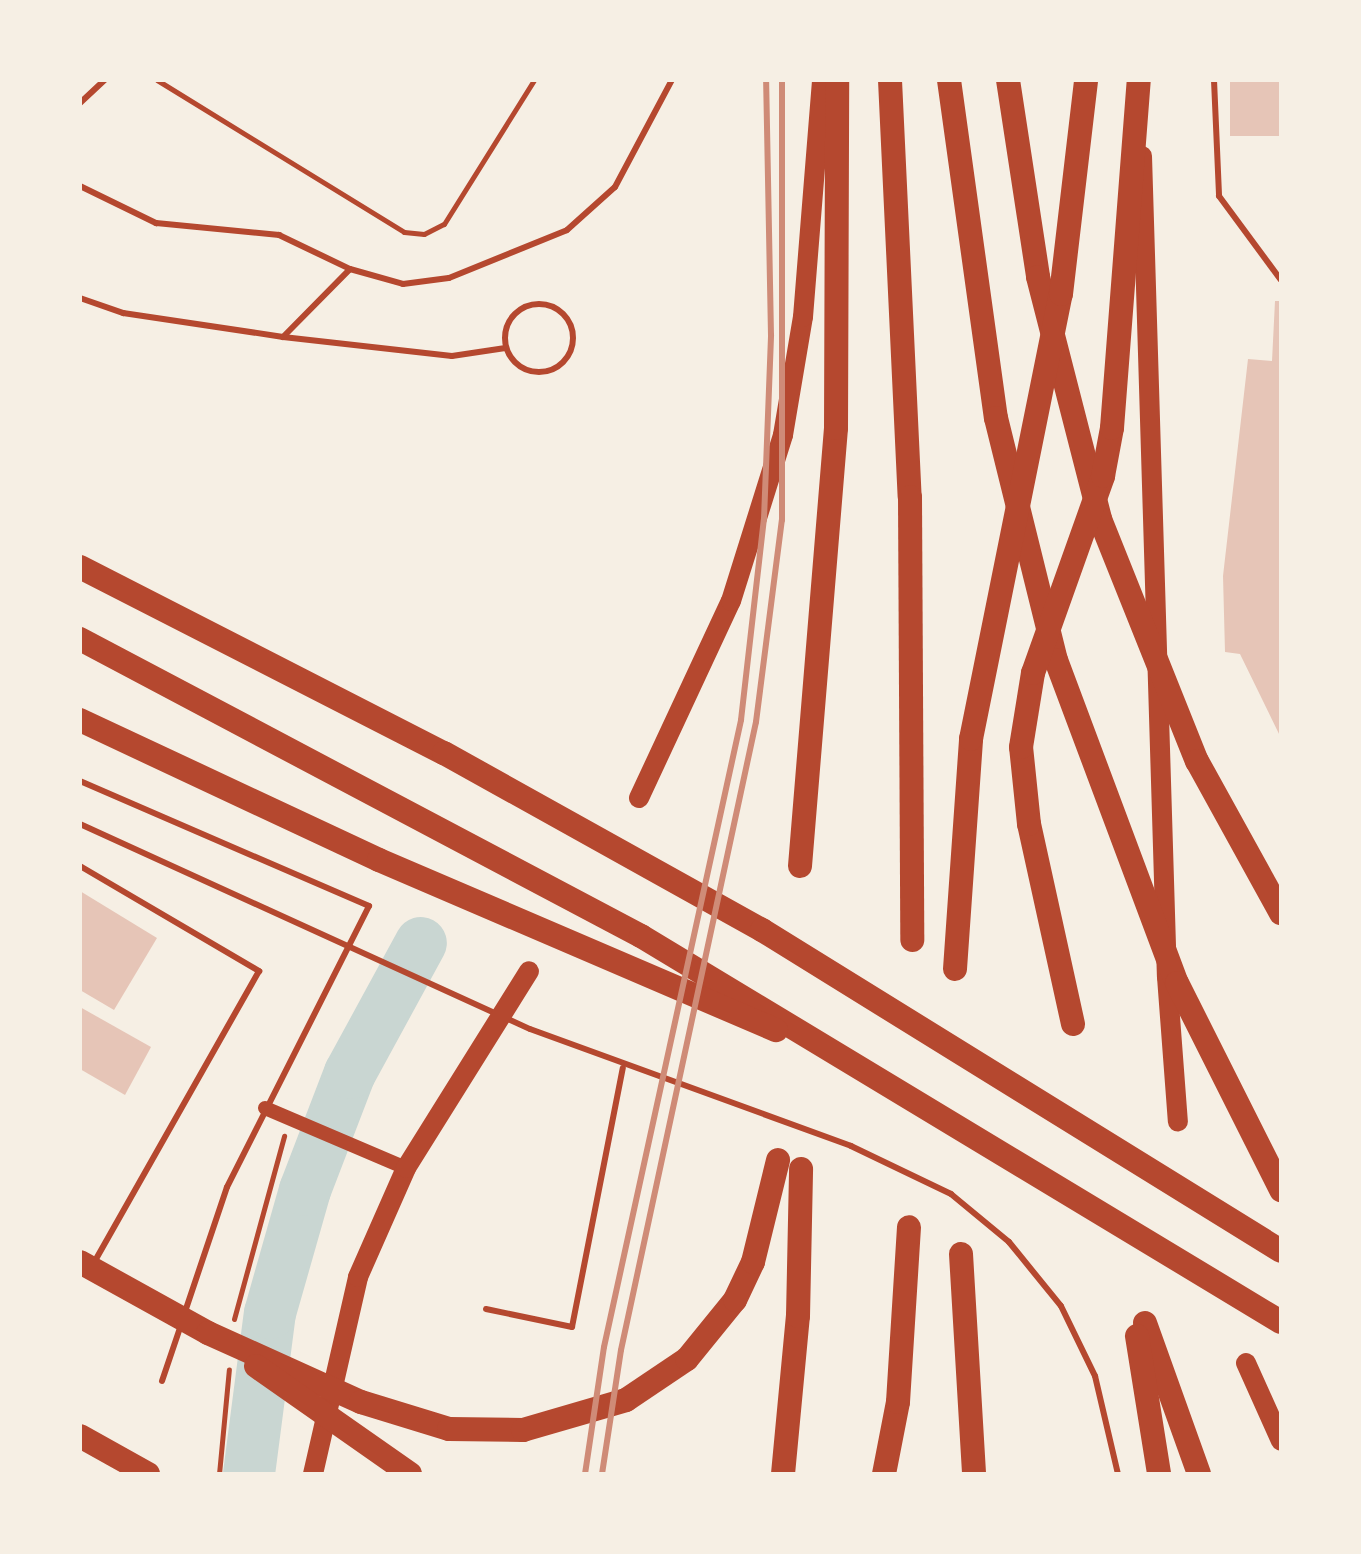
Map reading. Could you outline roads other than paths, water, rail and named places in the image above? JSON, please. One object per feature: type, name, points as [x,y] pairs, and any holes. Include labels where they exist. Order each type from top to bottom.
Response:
[{"type":"highway","points":[[800,866],[836,428],[837,80]]},
{"type":"highway","points":[[890,80],[911,512],[912,940]]},
{"type":"highway","points":[[949,80],[996,418],[1056,660],[1177,983],[1281,1190]]},
{"type":"highway","points":[[1008,80],[1038,277],[1100,519],[1197,761],[1281,913]]},
{"type":"highway","points":[[955,969],[971,739],[1061,294],[1086,80]]},
{"type":"highway","points":[[1073,1024],[1029,824],[1021,747],[1033,673],[1103,476],[1112,428],[1140,80]]},
{"type":"highway","points":[[80,567],[444,753],[762,930],[1281,1251]]},
{"type":"highway","points":[[80,639],[416,810],[873,1073],[1281,1322]]},
{"type":"highway","points":[[80,720],[379,860],[873,1073]]},
{"type":"highway","points":[[85,1265],[208,1333],[361,1402],[449,1429],[523,1430],[594,1414],[660,1381],[735,1300],[789,1165],[798,1316],[783,1474]]},
{"type":"highway","points":[[884,1474],[898,1402],[909,1227]]},
{"type":"highway","points":[[961,1254],[974,1474]]},
{"type":"highway","points":[[1159,1474],[1140,1320],[1199,1474]]},
{"type":"highway","points":[[208,1333],[410,1474]]},
{"type":"highway","points":[[80,1436],[148,1474]]},
{"type":"main road","points":[[639,798],[731,601],[779,449],[803,317],[822,80]]},
{"type":"main road","points":[[1140,80],[1167,961],[1178,1122]]},
{"type":"main road","points":[[313,1474],[358,1277],[406,1168],[529,971]]},
{"type":"main road","points":[[1246,1363],[1281,1441]]},
{"type":"street","points":[[265,1108],[406,1168]]},
{"type":"lane","points":[[80,103],[105,80]]},
{"type":"lane","points":[[80,186],[156,223],[279,235],[350,269],[403,284],[449,278],[567,230],[615,187],[672,80]]},
{"type":"lane","points":[[1214,80],[1219,196],[1281,280]]},
{"type":"lane","points":[[283,337],[350,269]]},
{"type":"lane","points":[[80,298],[123,313],[283,337],[452,356],[505,348]]},
{"type":"lane","points":[[546,303],[567,316],[574,339],[554,367],[520,368],[505,348],[506,324],[522,306],[546,303]]},
{"type":"lane","points":[[80,781],[369,906],[227,1187],[162,1381]]},
{"type":"lane","points":[[80,824],[322,936],[623,1068],[851,1146],[981,1215],[1037,1273],[1081,1341],[1118,1474]]},
{"type":"lane","points":[[80,866],[259,971],[85,1265]]},
{"type":"lane","points":[[486,1309],[572,1327],[623,1068]]},
{"type":"waterway","points":[[249,1474],[270,1313],[305,1190],[350,1073],[421,943]]},
{"type":"railway","points":[[585,1474],[604,1347],[741,720],[764,519],[771,335],[766,80]]},
{"type":"railway","points":[[602,1474],[621,1350],[756,722],[782,520],[782,80]]}]
